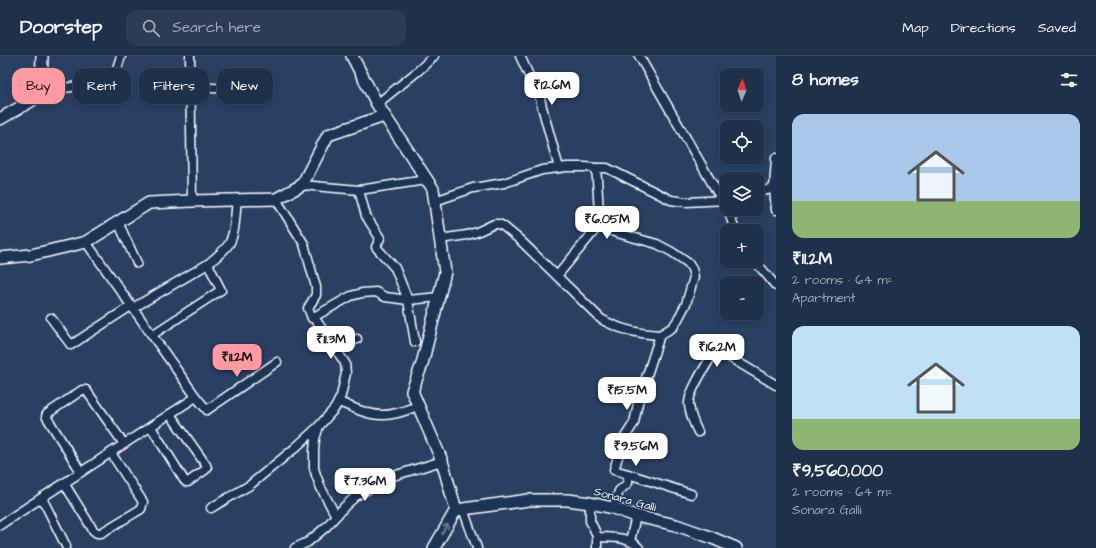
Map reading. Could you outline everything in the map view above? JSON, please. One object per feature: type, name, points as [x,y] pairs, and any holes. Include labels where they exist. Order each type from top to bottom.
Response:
[{"type":"street","points":[[42,56],[42,68]]},
{"type":"street","points":[[65,88],[94,84],[115,75],[121,56]]},
{"type":"street","points":[[190,56],[190,68]]},
{"type":"street","points":[[352,56],[384,116],[433,189],[445,272],[422,364],[412,391],[442,460],[460,510],[477,548]]},
{"type":"street","points":[[377,104],[434,56]]},
{"type":"street","points":[[520,56],[531,80],[537,85],[559,168]]},
{"type":"street","points":[[639,56],[720,196]]},
{"type":"street","points":[[0,119],[26,104]]},
{"type":"street","points":[[190,104],[192,201]]},
{"type":"street","points":[[0,258],[30,255],[86,242],[150,203],[276,200],[302,185],[328,135],[384,116]]},
{"type":"street","points":[[776,158],[776,210]]},
{"type":"street","points":[[435,201],[473,188],[504,183],[542,170],[585,167],[607,168],[671,200],[720,204]]},
{"type":"street","points":[[440,239],[467,235],[494,224],[504,226],[601,320],[643,334],[660,335],[673,327],[686,304],[694,278],[692,269],[683,259],[657,244],[606,229],[600,224],[596,168]]},
{"type":"street","points":[[302,185],[359,190],[426,180]]},
{"type":"street","points":[[764,190],[775,188]]},
{"type":"street","points":[[359,190],[366,216],[380,238],[376,247],[395,268],[408,300],[415,342]]},
{"type":"street","points":[[51,318],[71,345],[132,307],[208,264],[218,256],[229,243],[234,231],[236,200]]},
{"type":"street","points":[[211,508],[250,485],[295,448],[335,408],[339,402],[345,385],[345,363],[316,320],[312,318],[308,308],[316,295],[316,287],[304,244],[276,200]]},
{"type":"street","points":[[118,222],[137,263]]},
{"type":"street","points":[[557,276],[600,224]]},
{"type":"street","points":[[86,242],[196,397],[207,410],[277,362]]},
{"type":"street","points":[[152,335],[221,290],[208,264]]},
{"type":"street","points":[[761,268],[776,286]]},
{"type":"street","points":[[312,318],[351,296],[362,293],[376,292],[385,297],[408,300],[439,297]]},
{"type":"street","points":[[660,335],[638,403],[634,423],[623,440],[614,470],[691,494]]},
{"type":"street","points":[[336,349],[357,339]]},
{"type":"street","points":[[698,432],[688,404],[690,395],[716,349],[776,385]]},
{"type":"street","points":[[81,472],[46,416],[82,390],[86,390],[124,444]]},
{"type":"street","points":[[0,525],[196,397]]},
{"type":"street","points":[[339,402],[372,414],[382,415],[393,414],[418,406]]},
{"type":"street","points":[[151,426],[184,480],[188,482],[207,468],[170,414]]},
{"type":"street","points":[[318,426],[315,439],[314,468],[321,488],[336,516]]},
{"type":"street","points":[[64,483],[93,530],[97,533],[101,533],[141,508],[143,502],[111,453]]},
{"type":"street","points":[[295,548],[308,542],[356,496],[393,476],[442,460]]},
{"type":"street","points":[[613,508],[619,491],[628,483],[628,474]]},
{"type":"street","points":[[42,498],[66,546]]},
{"type":"street","name":"Sonara Galli","points":[[460,510],[529,500],[568,500],[590,503],[676,525],[736,548]]},
{"type":"street","points":[[590,503],[590,521],[597,537],[597,548]]},
{"type":"street","points":[[434,548],[460,510]]},
{"type":"street","points":[[630,541],[636,516]]},
{"type":"street","points":[[597,537],[627,540],[633,542],[639,548]]}]
